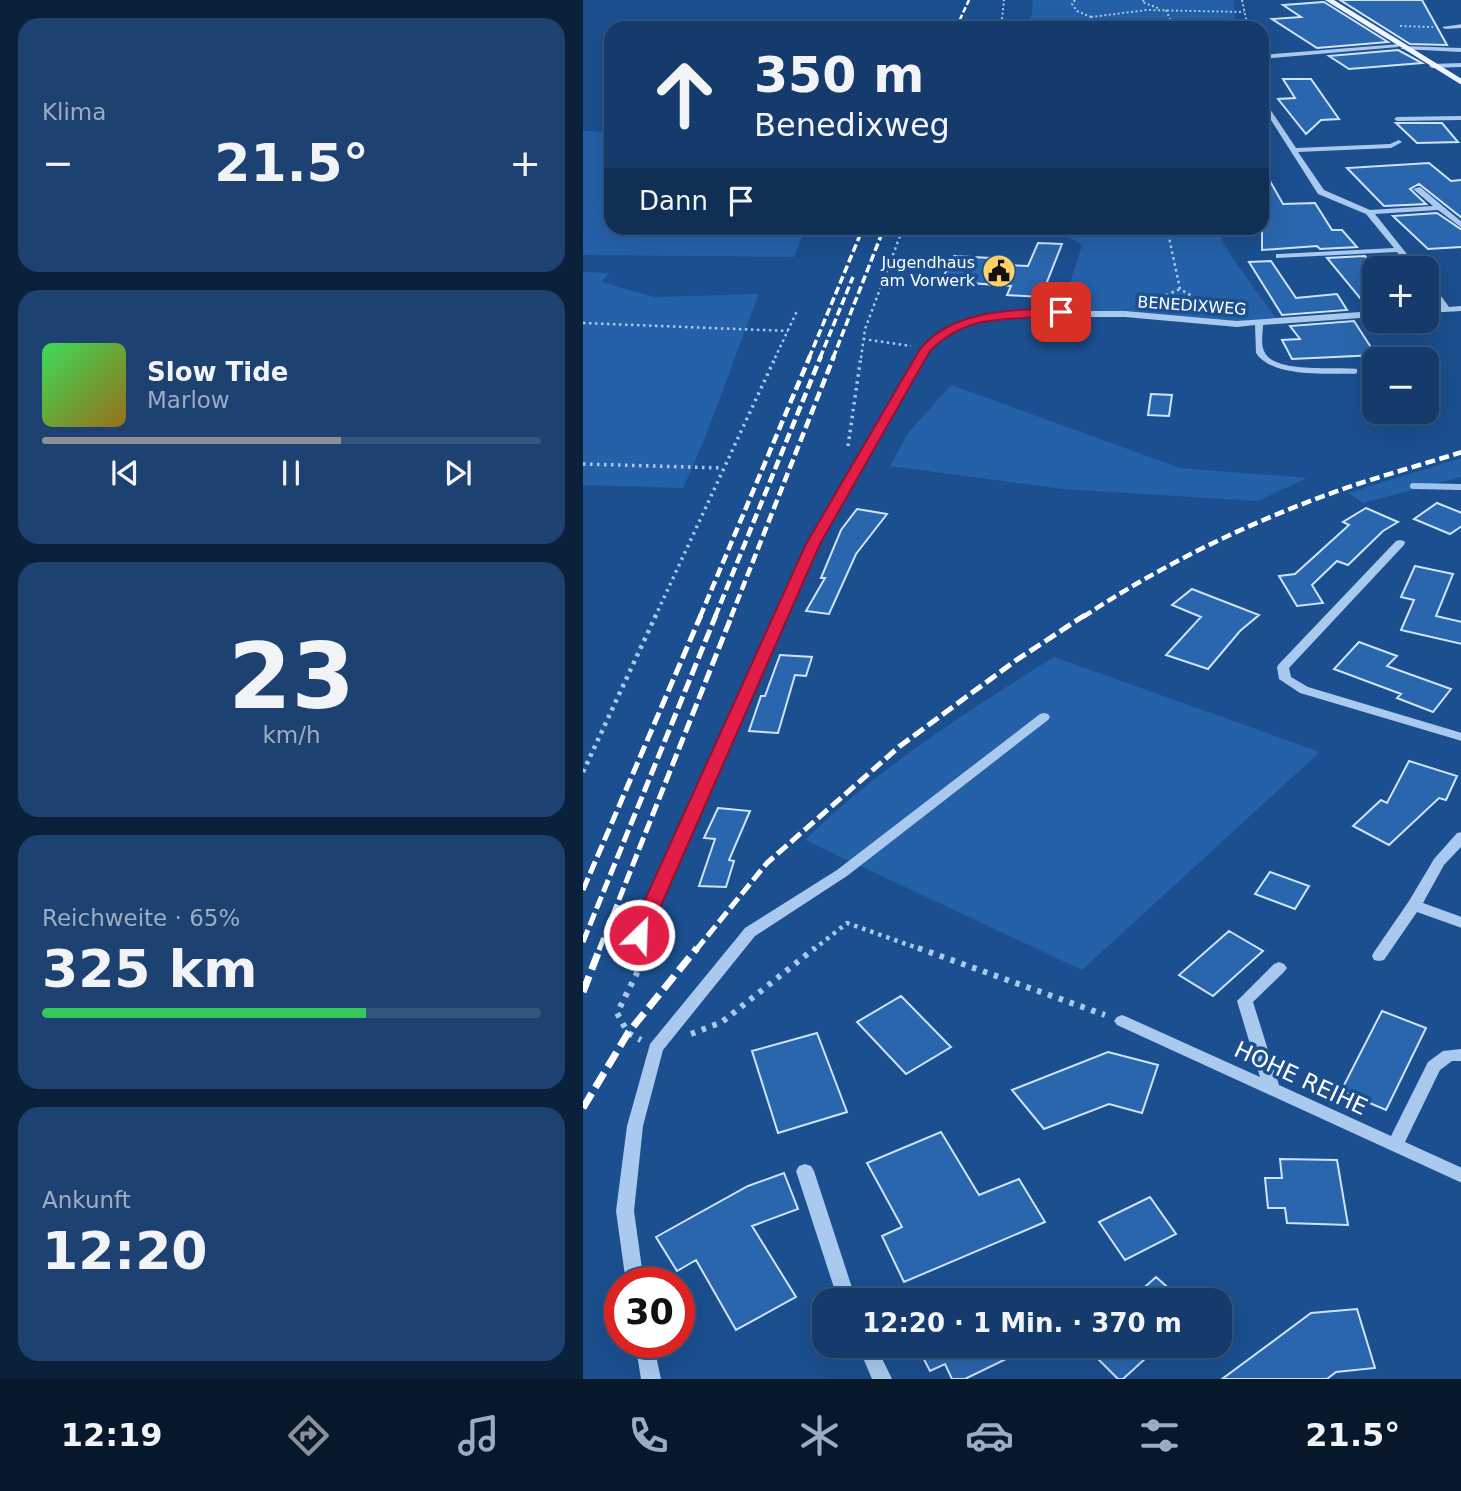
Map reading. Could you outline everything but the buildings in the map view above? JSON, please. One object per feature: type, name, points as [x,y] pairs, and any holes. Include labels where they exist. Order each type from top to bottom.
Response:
[{"type":"main road","points":[[1329,0],[1461,83]]},
{"type":"street","points":[[1445,27],[1461,26]]},
{"type":"street","points":[[1269,56],[1400,47],[1461,50]]},
{"type":"street","points":[[1432,66],[1461,65]]},
{"type":"street","points":[[1269,112],[1321,192],[1369,212],[1440,208]]},
{"type":"street","points":[[1397,118],[1461,118]]},
{"type":"street","points":[[1294,150],[1391,146],[1399,142]]},
{"type":"street","points":[[1417,189],[1461,226]]},
{"type":"street","points":[[1369,212],[1405,256]]},
{"type":"street","points":[[1279,257],[1400,250]]},
{"type":"street","points":[[1439,299],[1447,309]]},
{"type":"street","points":[[1439,310],[1461,308]]},
{"type":"street","name":"BENEDIXWEG","points":[[926,349],[938,336],[968,322],[1008,314],[1125,314],[1237,324],[1362,315]]},
{"type":"street","points":[[1259,323],[1259,348],[1262,356],[1272,362],[1287,368],[1354,372]]},
{"type":"street","points":[[639,935],[813,544],[926,349]]},
{"type":"street","points":[[1400,543],[1283,667],[1285,679],[1304,690],[1461,737]]},
{"type":"street","points":[[633,1267],[625,1211],[635,1126],[656,1048],[750,932],[842,873],[1044,717]]},
{"type":"street","points":[[1379,956],[1439,862],[1461,836]]},
{"type":"street","points":[[1414,905],[1461,923]]},
{"type":"street","points":[[1272,1089],[1245,1001],[1279,968]]},
{"type":"street","name":"HOHE REIHE","points":[[1123,1021],[1461,1176]]},
{"type":"street","points":[[1395,1145],[1433,1066],[1449,1055],[1461,1055]]},
{"type":"street","points":[[805,1171],[843,1288]]},
{"type":"street","points":[[647,1358],[651,1379]]},
{"type":"street","points":[[872,1358],[882,1379]]},
{"type":"path","points":[[1002,21],[1004,0]]},
{"type":"path","points":[[1075,0],[1072,4],[1077,11],[1091,17],[1166,10],[1244,12]]},
{"type":"path","points":[[1144,0],[1142,2],[1150,6],[1166,10]]},
{"type":"path","points":[[1242,0],[1246,21]]},
{"type":"path","points":[[1166,10],[1171,21]]},
{"type":"path","points":[[1088,21],[1091,17]]},
{"type":"path","points":[[1367,25],[1445,27]]},
{"type":"path","points":[[848,449],[863,339],[900,235]]},
{"type":"path","points":[[1165,235],[1168,237],[1180,289],[1237,324]]},
{"type":"path","points":[[583,772],[797,311]]},
{"type":"path","points":[[583,323],[788,331]]},
{"type":"path","points":[[863,339],[926,349]]},
{"type":"path","points":[[583,464],[723,468]]},
{"type":"path","points":[[689,1035],[722,1023],[847,923],[1123,1021]]},
{"type":"path","points":[[639,935],[641,965],[617,1013],[629,1033],[656,1048]]},
{"type":"shaded area","points":[[1033,0],[1233,0],[1235,21],[1031,21]]},
{"type":"shaded area","points":[[583,131],[604,132],[604,235],[803,235],[794,257],[583,255]]},
{"type":"shaded area","points":[[1066,235],[1220,235],[1231,256],[1278,321],[1237,324],[1061,312],[1082,245]]},
{"type":"shaded area","points":[[583,272],[609,273],[602,282],[654,297],[759,294],[683,488],[583,485]]},
{"type":"shaded area","points":[[951,385],[1180,468],[1307,478],[1258,501],[1062,489],[890,466],[908,433]]},
{"type":"shaded area","points":[[1461,458],[1461,477],[1363,503],[1348,493]]},
{"type":"shaded area","points":[[1054,657],[1320,752],[1082,970],[805,840],[833,813],[893,765],[956,720]]},
{"type":"waterway","points":[[1413,486],[1462,487]]},
{"type":"railway","points":[[959,21],[969,0]]},
{"type":"railway","points":[[809,358],[860,235]]},
{"type":"railway","points":[[833,358],[881,235]]},
{"type":"railway","points":[[820,358],[853,277]]},
{"type":"railway","points":[[700,617],[810,356]]},
{"type":"railway","points":[[715,617],[821,356]]},
{"type":"railway","points":[[731,617],[834,356]]},
{"type":"railway","points":[[1083,617],[1144,579],[1240,530],[1306,502],[1462,452]]},
{"type":"railway","points":[[583,890],[701,615]]},
{"type":"railway","points":[[583,942],[716,615]]},
{"type":"railway","points":[[599,950],[732,615]]},
{"type":"railway","points":[[696,950],[767,863],[900,746],[1015,661],[1085,615]]},
{"type":"railway","points":[[583,992],[600,948]]},
{"type":"railway","points":[[583,1108],[628,1033],[697,948]]},
{"type":"place","name":"Jugendhaus am Vorwerk","points":[[999,271]]},
{"type":"route","points":[[639,935],[813,544],[926,349],[938,336],[968,322],[1008,314],[1061,312]]}]
